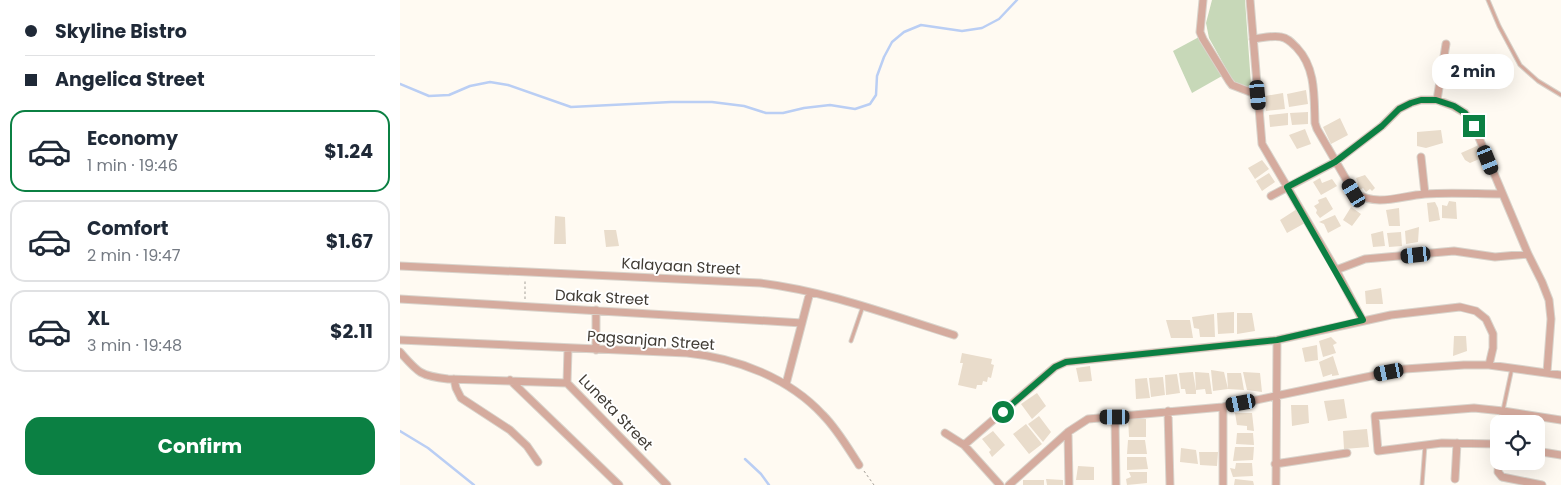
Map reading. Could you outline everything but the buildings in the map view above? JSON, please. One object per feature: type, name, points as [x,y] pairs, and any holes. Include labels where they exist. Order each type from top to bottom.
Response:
[{"type":"street","points":[[1203,0],[1200,25],[1203,39],[1232,85],[1258,95]]},
{"type":"street","points":[[1250,0],[1262,144],[1363,320]]},
{"type":"street","points":[[1253,39],[1279,36],[1288,40],[1307,62],[1312,78],[1315,123],[1335,162],[1354,193],[1364,199],[1377,201],[1425,194],[1502,194]]},
{"type":"street","points":[[1436,100],[1446,44]]},
{"type":"street","points":[[1271,196],[1335,162],[1382,126],[1399,109],[1421,100],[1436,100],[1454,106],[1465,113],[1474,126],[1549,300],[1551,319],[1547,372]]},
{"type":"street","points":[[1422,157],[1425,194]]},
{"type":"street","points":[[1336,270],[1366,260],[1454,251],[1495,257],[1528,254]]},
{"type":"street","name":"Kalayaan Street","points":[[400,266],[760,283],[784,286],[863,306],[954,335]]},
{"type":"street","points":[[786,384],[810,292]]},
{"type":"street","name":"Dakak Street","points":[[400,299],[802,323]]},
{"type":"street","points":[[964,446],[1055,367],[1066,362],[1277,340],[1363,320],[1460,307],[1476,310],[1486,320],[1492,334],[1493,348],[1489,365]]},
{"type":"street","points":[[596,310],[596,350]]},
{"type":"street","name":"Pagsanjan Street","points":[[400,340],[704,355],[739,364],[786,384],[804,397],[824,416],[859,464]]},
{"type":"street","points":[[1276,485],[1277,340]]},
{"type":"street","name":"Luneta Street","points":[[568,349],[567,383],[667,485]]},
{"type":"street","points":[[400,352],[416,371],[424,375],[454,379],[567,383]]},
{"type":"street","points":[[1009,485],[1068,432],[1088,419],[1223,407],[1405,370],[1489,365],[1561,375]]},
{"type":"street","points":[[454,379],[456,388],[462,398],[510,430],[527,446],[538,462]]},
{"type":"street","points":[[510,380],[619,485]]},
{"type":"street","points":[[1223,407],[1223,485]]},
{"type":"street","points":[[1490,444],[1425,445],[1378,451],[1375,416],[1474,408],[1561,420]]},
{"type":"street","points":[[1503,411],[1503,415]]},
{"type":"street","points":[[1168,412],[1170,485]]},
{"type":"street","points":[[1115,417],[1116,485]]},
{"type":"street","points":[[1068,432],[1068,485]]},
{"type":"street","points":[[944,433],[964,446],[1000,485]]},
{"type":"street","points":[[1455,479],[1457,443]]},
{"type":"street","points":[[1545,452],[1561,455]]},
{"type":"street","points":[[1275,464],[1347,454]]},
{"type":"street","points":[[1498,470],[1500,475],[1508,479],[1542,485]]},
{"type":"lane","points":[[1488,0],[1499,26],[1520,64],[1538,81],[1561,95]]},
{"type":"lane","points":[[851,341],[863,306]]},
{"type":"lane","points":[[1503,411],[1512,367]]},
{"type":"lane","points":[[1422,485],[1425,445]]},
{"type":"path","points":[[524,306],[525,272]]},
{"type":"path","points":[[859,464],[874,485]]},
{"type":"green space","points":[[1212,0],[1245,0],[1251,84],[1247,87],[1233,81],[1209,38],[1206,23]]},
{"type":"green space","points":[[1199,37],[1222,76],[1192,93],[1173,51]]},
{"type":"waterway","points":[[400,84],[429,96],[449,95],[470,86],[490,82],[508,85],[571,107],[712,102],[744,106],[766,113],[783,113],[830,105],[855,109],[870,104],[876,95],[877,76],[884,57],[892,42],[904,32],[921,25],[962,31],[982,28],[999,19],[1017,0]]},
{"type":"waterway","points":[[400,431],[428,448],[474,485]]},
{"type":"waterway","points":[[745,459],[761,474],[769,485]]},
{"type":"route","points":[[1003,412],[1055,367],[1066,362],[1277,340],[1363,320],[1287,187],[1335,162],[1382,126],[1399,109],[1411,103],[1421,100],[1436,100],[1454,106],[1465,113],[1474,126]]}]
